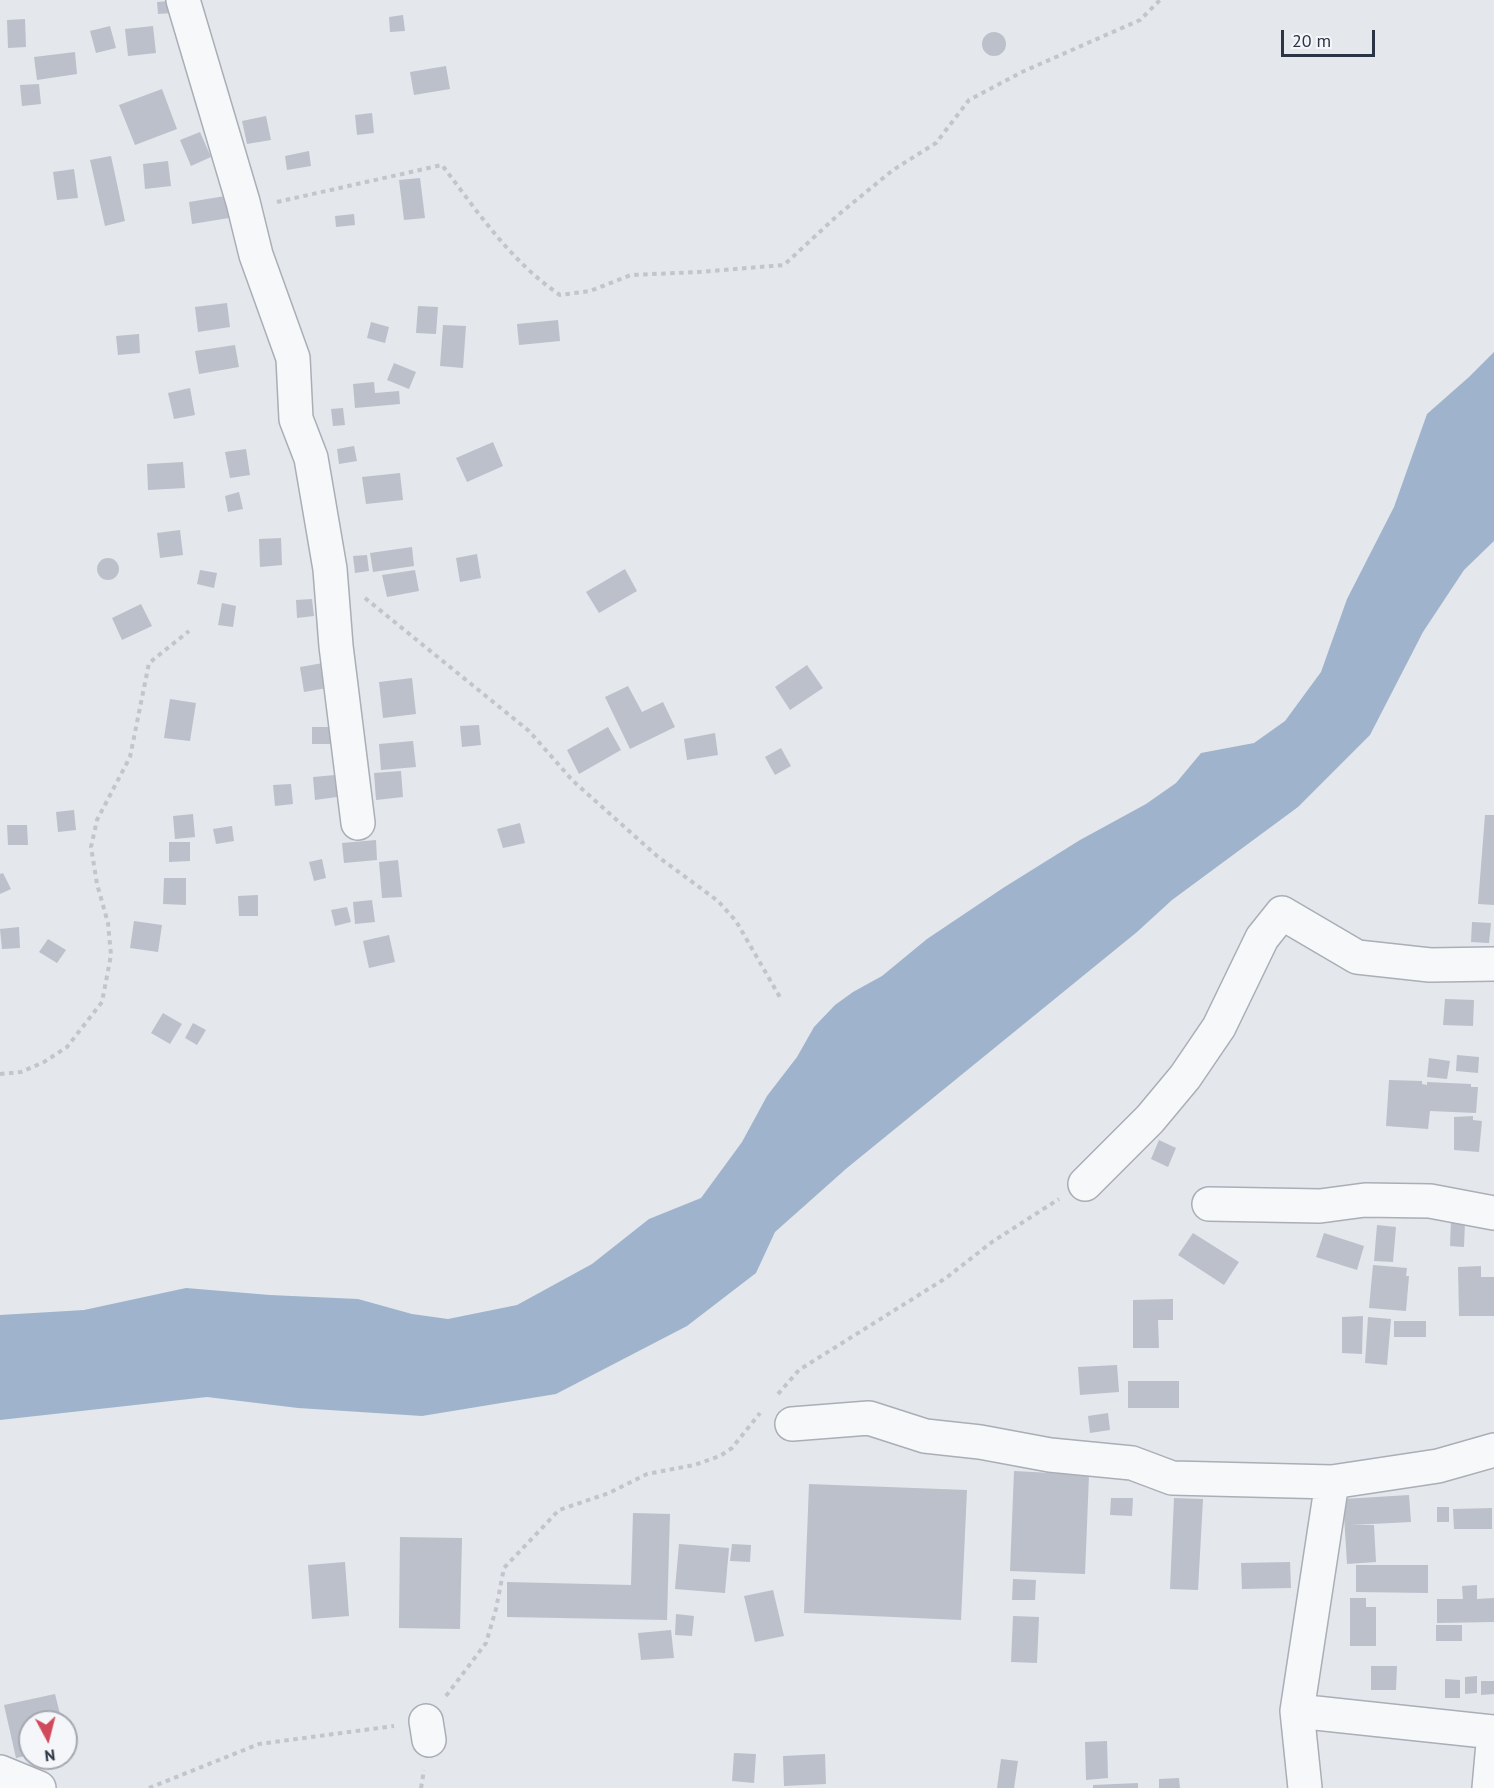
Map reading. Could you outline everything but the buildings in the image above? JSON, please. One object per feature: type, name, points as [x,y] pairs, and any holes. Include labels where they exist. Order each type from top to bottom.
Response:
[{"type":"street","points":[[183,0],[243,202],[256,255],[293,358],[296,418],[311,458],[330,569],[336,646],[358,823]]},
{"type":"street","points":[[1085,1184],[1150,1119],[1185,1077],[1219,1027],[1262,938],[1282,913],[1357,957],[1430,965],[1494,964]]},
{"type":"street","points":[[1209,1204],[1320,1206],[1365,1200],[1430,1201],[1494,1213]]},
{"type":"street","points":[[776,1410],[868,1418],[925,1436],[980,1442],[1050,1455],[1132,1463],[1172,1478],[1332,1482],[1438,1466],[1494,1450]]},
{"type":"street","points":[[1305,1788],[1297,1711],[1332,1482]]},
{"type":"street","points":[[1297,1711],[1494,1732],[1489,1788]]},
{"type":"street","points":[[0,1772],[39,1788]]},
{"type":"path","points":[[243,202],[276,202],[442,165],[508,248],[542,283],[560,295],[590,291],[631,275],[784,265],[838,215],[893,170],[936,143],[969,100],[1022,72],[1140,20],[1160,0]]},
{"type":"path","points":[[330,569],[529,731],[573,781],[657,856],[718,901],[736,921],[781,999]]},
{"type":"path","points":[[0,1074],[21,1072],[44,1062],[67,1047],[102,1002],[111,955],[108,923],[97,884],[91,848],[97,820],[130,757],[149,663],[189,632]]},
{"type":"path","points":[[149,1788],[259,1744],[428,1731],[486,1643],[504,1568],[559,1510],[609,1493],[647,1474],[694,1465],[720,1456],[776,1410],[799,1370],[946,1278],[992,1242],[1048,1204]]},
{"type":"water","points":[[1494,352],[1494,541],[1464,570],[1423,632],[1370,735],[1298,807],[1172,900],[1137,932],[847,1168],[775,1232],[756,1273],[687,1326],[556,1394],[422,1416],[298,1408],[207,1397],[0,1420],[0,1315],[84,1310],[186,1288],[358,1299],[412,1314],[448,1319],[517,1305],[592,1264],[649,1219],[701,1198],[742,1142],[767,1096],[797,1057],[814,1027],[835,1005],[882,976],[927,939],[1003,888],[1080,840],[1146,804],[1176,783],[1201,753],[1254,743],[1285,721],[1321,672],[1347,599],[1394,507],[1427,414]]}]
